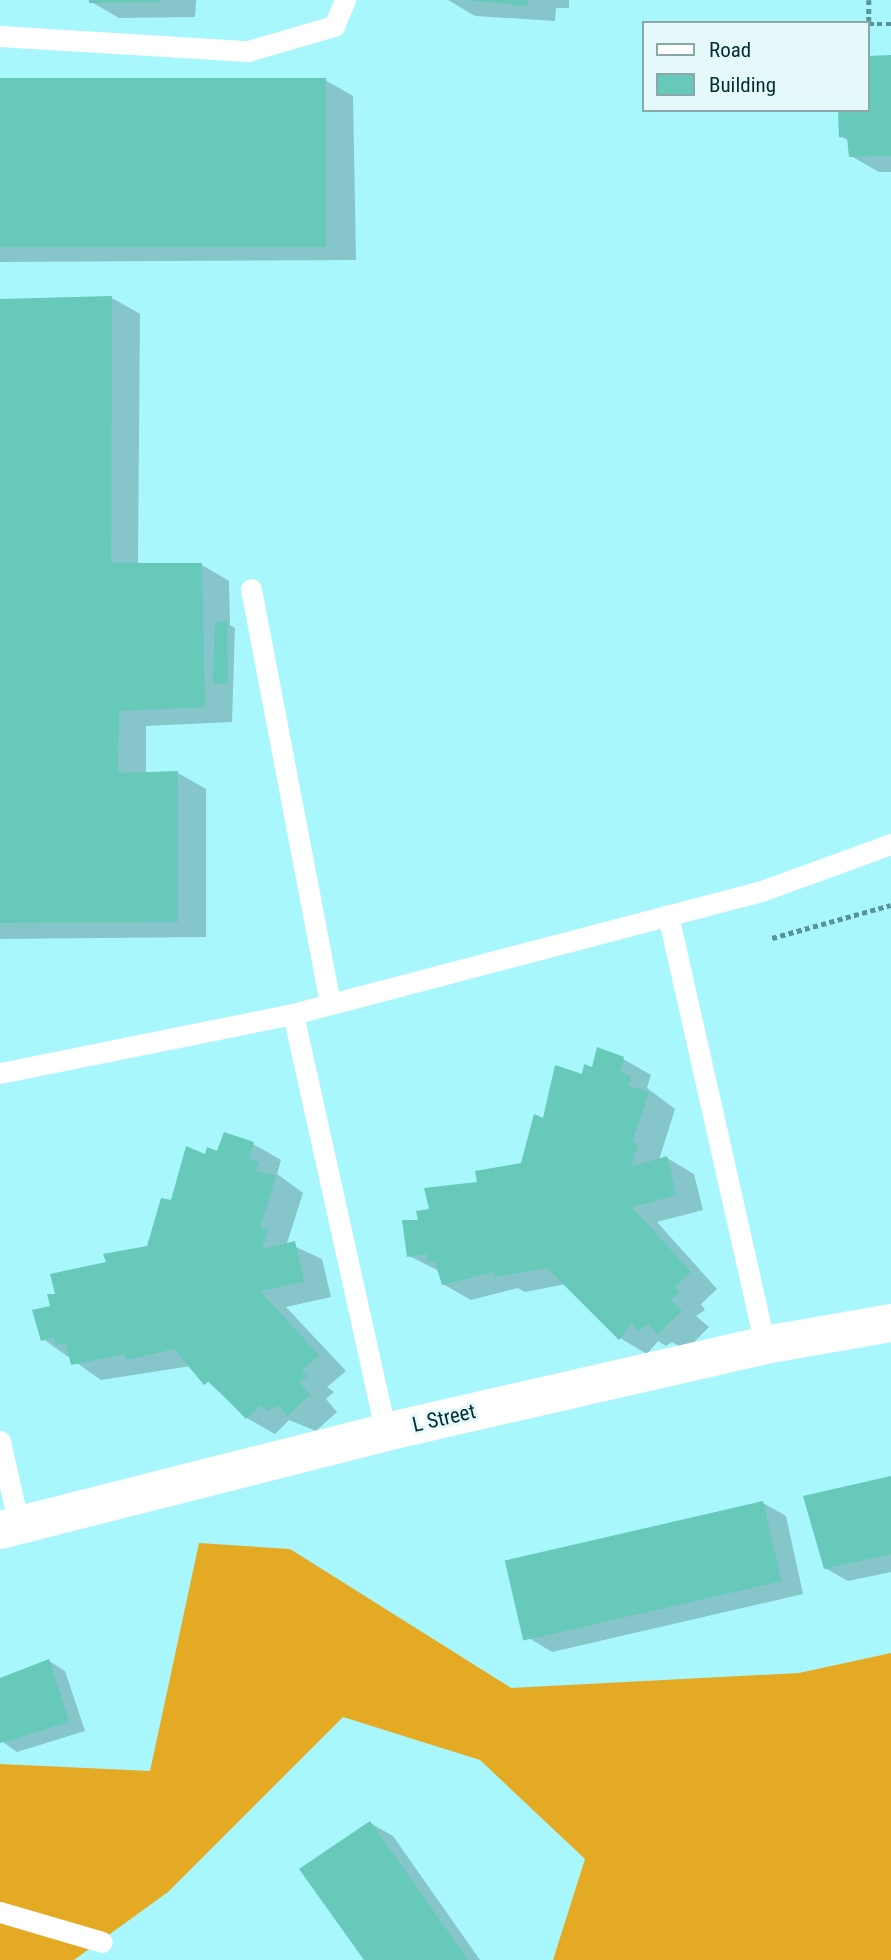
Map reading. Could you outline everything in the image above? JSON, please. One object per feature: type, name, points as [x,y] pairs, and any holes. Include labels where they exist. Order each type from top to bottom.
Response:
[{"type":"street","name":"L Street","points":[[9,1528],[386,1432],[765,1345],[891,1323]]},
{"type":"lane","points":[[0,36],[248,51],[334,26],[345,0]]},
{"type":"lane","points":[[251,589],[330,1004]]},
{"type":"lane","points":[[0,1073],[293,1014],[759,892],[891,845]]},
{"type":"lane","points":[[668,915],[765,1345]]},
{"type":"lane","points":[[293,1014],[386,1432]]},
{"type":"lane","points":[[0,1441],[9,1528]]},
{"type":"lane","points":[[0,1912],[102,1942]]},
{"type":"path","points":[[869,0],[869,21]]},
{"type":"path","points":[[870,24],[891,24]]},
{"type":"path","points":[[772,938],[891,905]]},
{"type":"shaded area","points":[[199,1543],[290,1549],[511,1688],[799,1673],[891,1653],[891,1960],[553,1960],[585,1859],[480,1760],[343,1717],[168,1892],[74,1960],[0,1960],[0,1764],[150,1771]]},
{"type":"building","points":[[89,0],[159,0],[159,2],[89,3]]},
{"type":"building","points":[[465,0],[528,0],[527,6]]},
{"type":"building","points":[[891,55],[891,156],[849,157],[847,138],[839,137],[838,112],[870,112],[870,56]]},
{"type":"building","points":[[0,78],[326,78],[326,247],[0,247]]},
{"type":"building","points":[[112,296],[111,563],[202,563],[205,707],[119,711],[118,773],[178,771],[178,922],[0,923],[0,299]]},
{"type":"building","points":[[227,621],[228,684],[213,683],[215,622]]},
{"type":"building","points":[[597,1047],[624,1057],[620,1072],[631,1076],[628,1086],[649,1092],[632,1142],[638,1144],[631,1167],[667,1156],[676,1195],[632,1207],[691,1272],[674,1287],[679,1293],[670,1300],[682,1311],[657,1335],[649,1324],[637,1331],[632,1322],[619,1340],[547,1268],[495,1277],[494,1272],[442,1285],[435,1262],[428,1262],[427,1254],[407,1257],[402,1220],[418,1220],[416,1211],[429,1209],[424,1188],[477,1182],[475,1171],[521,1163],[534,1114],[543,1118],[555,1065],[582,1074],[584,1064],[592,1067]]},
{"type":"building","points":[[224,1132],[254,1142],[249,1159],[259,1162],[256,1171],[276,1176],[260,1228],[268,1230],[262,1249],[295,1241],[304,1282],[260,1291],[319,1355],[301,1371],[308,1376],[299,1382],[310,1395],[287,1416],[278,1405],[268,1411],[261,1405],[246,1419],[209,1381],[204,1385],[174,1349],[126,1360],[124,1354],[71,1365],[66,1344],[56,1345],[54,1337],[41,1341],[32,1310],[50,1306],[47,1294],[55,1294],[50,1274],[106,1262],[103,1254],[147,1246],[161,1198],[171,1200],[186,1146],[205,1154],[207,1147],[217,1151]]},
{"type":"building","points":[[891,1476],[891,1554],[824,1569],[803,1496]]},
{"type":"building","points":[[763,1501],[781,1581],[523,1641],[505,1561]]},
{"type":"building","points":[[49,1659],[69,1722],[0,1743],[0,1678]]},
{"type":"building","points":[[370,1821],[468,1960],[364,1960],[299,1869]]}]
